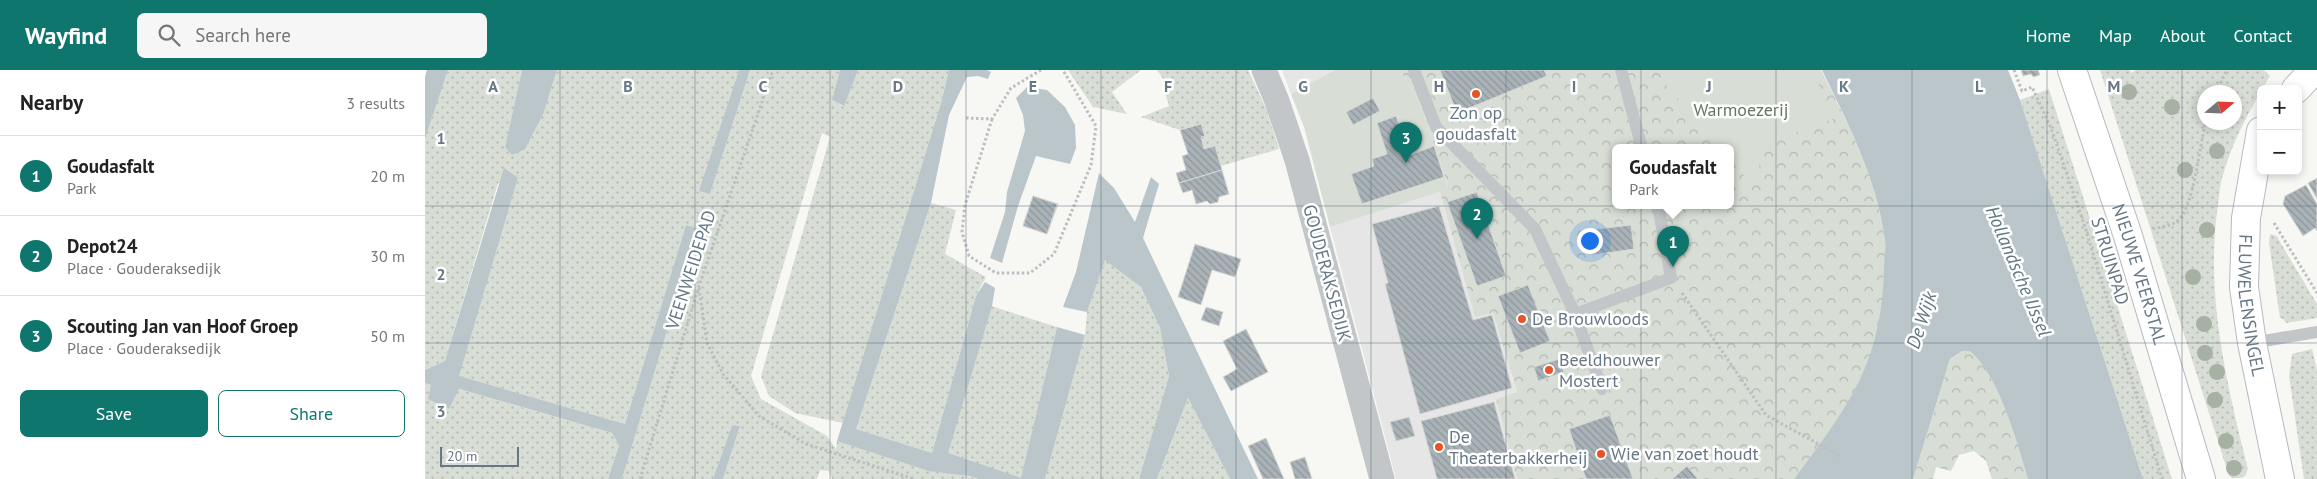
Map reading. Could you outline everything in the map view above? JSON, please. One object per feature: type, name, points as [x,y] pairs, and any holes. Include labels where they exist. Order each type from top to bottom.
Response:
[{"type":"main road","name":"NIEUWE VEERSTAL","points":[[2072,70],[2128,236],[2201,479]]},
{"type":"main road","points":[[2300,85],[2314,70]]},
{"type":"main road","name":"FLUWELENSINGEL","points":[[2257,154],[2246,218],[2244,287],[2252,343],[2280,479]]},
{"type":"street","name":"GOUDERAKSEDIJK","points":[[1264,70],[1277,101],[1297,160],[1382,479]]},
{"type":"lane","points":[[1414,70],[1436,127],[1535,229],[1575,314],[1602,389]]},
{"type":"lane","points":[[1621,70],[1640,144]]},
{"type":"lane","points":[[1575,314],[1671,278],[1659,209]]},
{"type":"lane","points":[[2252,343],[2317,332]]},
{"type":"path","name":"VEENWEIDEPAD","points":[[640,479],[699,286],[773,70]]},
{"type":"path","points":[[1041,70],[1011,88],[992,119],[965,205],[962,232],[969,256],[996,273],[1030,273],[1053,254],[1091,165],[1096,126],[1063,70]]},
{"type":"path","name":"STRUINPAD","points":[[2014,70],[2022,91],[2032,87],[2051,128],[2085,227],[2162,479]]},
{"type":"path","points":[[2220,85],[2227,70]]},
{"type":"path","points":[[966,118],[992,119]]},
{"type":"path","points":[[2128,236],[2175,222],[2183,215],[2189,202],[2204,130]]},
{"type":"path","points":[[2246,218],[2268,213],[2317,293]]},
{"type":"path","points":[[1671,278],[1766,415],[1842,457]]},
{"type":"path","points":[[699,286],[707,343],[723,374],[759,416],[805,444],[914,479]]},
{"type":"shaded area","points":[[1282,70],[1335,70],[1291,94]]},
{"type":"shaded area","points":[[1440,192],[1475,316],[1493,313],[1517,393],[1496,399],[1517,479],[1396,479],[1330,227]]},
{"type":"green space","points":[[448,70],[522,70],[505,147],[544,112],[557,70],[739,70],[700,191],[710,194],[750,70],[840,70],[832,100],[843,106],[858,70],[949,70],[941,103],[843,423],[795,413],[769,396],[761,376],[830,137],[822,133],[751,376],[761,399],[827,436],[836,449],[837,441],[978,479],[832,479],[829,471],[820,470],[817,479],[723,479],[740,426],[732,425],[713,479],[622,479],[698,229],[686,225],[625,424],[458,376],[518,178],[498,183],[445,361],[425,370],[425,139]]},
{"type":"green space","points":[[1068,70],[1141,70],[1112,92],[1127,114],[1093,107]]},
{"type":"green space","points":[[1157,70],[1248,70],[1266,108],[1279,149],[1221,166],[1204,149],[1201,137],[1205,136],[1201,124],[1180,130],[1141,117],[1169,106],[1164,89],[1168,86]]},
{"type":"green space","points":[[1335,70],[1400,70],[1421,106],[1448,187],[1440,192],[1330,227],[1304,127],[1291,94]]},
{"type":"green space","points":[[1400,70],[1821,70],[1860,152],[1875,195],[1885,240],[1883,286],[1878,328],[1865,368],[1853,394],[1794,479],[1517,479],[1496,399],[1517,392],[1493,313],[1475,317],[1440,192],[1448,186],[1421,106]]},
{"type":"green space","name":"Warmoezerij","points":[[1661,70],[1811,70],[1836,118],[1763,144],[1756,185],[1752,186],[1734,164],[1734,144],[1717,144],[1661,79]]},
{"type":"green space","points":[[2100,70],[2130,70],[2131,73],[2136,70],[2264,70],[2270,76],[2265,85],[2257,85],[2257,99],[2242,128],[2242,85],[2197,85],[2197,130],[2241,130],[2227,162],[2222,180],[2214,245],[2214,277],[2220,342],[2248,469],[2245,476],[2233,478],[2229,476]]},
{"type":"green space","points":[[2049,89],[2172,479],[2143,479],[2020,100]]},
{"type":"green space","points":[[931,203],[956,210],[945,254],[986,277],[976,296],[932,453],[856,429]]},
{"type":"green space","points":[[2270,234],[2277,236],[2317,304],[2317,318],[2286,323],[2280,318],[2269,243]]},
{"type":"green space","points":[[1105,259],[1141,287],[1160,328],[1169,376],[1139,479],[1045,479],[1085,335],[1087,312]]},
{"type":"green space","points":[[991,306],[1057,327],[1021,479],[947,453]]},
{"type":"green space","points":[[2312,349],[2317,370],[2317,479],[2304,479],[2289,376],[2292,354]]},
{"type":"green space","points":[[1962,351],[1971,351],[1991,377],[2006,410],[2028,479],[1992,479],[1986,461],[1974,451],[1959,455],[1951,471],[1936,467],[1933,479],[1913,479],[1950,359]]},
{"type":"green space","points":[[425,383],[431,385],[448,409],[458,389],[612,433],[619,445],[608,479],[425,479]]},
{"type":"green space","points":[[1188,398],[1230,479],[1157,479]]},
{"type":"water","points":[[427,70],[448,70],[425,139],[425,77]]},
{"type":"water","points":[[522,70],[557,70],[544,112],[525,149],[512,155],[505,147]]},
{"type":"water","points":[[739,70],[750,70],[710,194],[699,191]]},
{"type":"water","points":[[840,70],[858,70],[844,106],[832,100]]},
{"type":"water","points":[[949,70],[987,70],[991,72],[988,79],[978,76],[967,77],[949,115],[931,203],[856,429],[932,453],[976,296],[985,282],[995,288],[992,306],[948,453],[1021,478],[1057,327],[1085,335],[1045,479],[978,479],[969,476],[929,471],[837,441],[941,103]]},
{"type":"water","points":[[1822,70],[2008,70],[2020,100],[2143,479],[2028,479],[2006,410],[1990,376],[1970,351],[1962,351],[1950,359],[1913,479],[1794,479],[1837,419],[1859,381],[1875,339],[1883,282],[1885,241],[1876,197],[1861,153]]},
{"type":"water","points":[[1027,87],[1047,90],[1065,107],[1075,125],[1076,148],[1070,164],[1036,156],[1018,206],[1002,263],[990,258],[1005,212],[1007,192],[1025,131],[1023,115],[1016,98]]},
{"type":"water","points":[[504,168],[518,178],[459,376],[625,424],[686,225],[698,229],[622,479],[608,479],[619,445],[612,433],[459,389],[449,409],[428,399],[431,385],[425,383],[425,370],[445,361]]},
{"type":"water","points":[[1099,173],[1114,188],[1135,222],[1151,177],[1159,184],[1143,238],[1258,479],[1230,479],[1188,398],[1157,479],[1139,479],[1169,376],[1160,328],[1141,287],[1105,260],[1087,312],[1063,307],[1076,272]]},
{"type":"water","points":[[732,425],[740,426],[723,479],[713,479]]},
{"type":"building","name":"Zon op goudasfalt","points":[[1440,70],[1544,70],[1547,76],[1457,113]]},
{"type":"building","points":[[2021,70],[2038,70],[2040,75],[2033,77],[2031,74],[2023,76]]},
{"type":"building","points":[[1373,98],[1380,111],[1353,125],[1346,112]]},
{"type":"building","points":[[1396,116],[1410,155],[1434,146],[1444,177],[1362,204],[1351,174],[1374,166],[1372,159],[1387,154],[1377,123]]},
{"type":"building","points":[[1201,124],[1205,136],[1201,137],[1204,149],[1215,146],[1222,170],[1179,183],[1176,173],[1186,170],[1182,156],[1188,154],[1180,130]]},
{"type":"building","points":[[1222,170],[1229,194],[1219,197],[1218,202],[1210,204],[1207,201],[1196,204],[1192,190],[1183,193],[1179,183]]},
{"type":"building","points":[[2317,178],[2317,199],[2308,183]]},
{"type":"building","points":[[2306,185],[2317,204],[2317,231],[2315,228],[2303,236],[2283,204],[2285,196]]},
{"type":"building","points":[[1477,192],[1506,276],[1477,286],[1447,202]]},
{"type":"building","points":[[1033,196],[1058,204],[1047,234],[1023,225]]},
{"type":"building","points":[[1033,196],[1057,204],[1047,234],[1023,226]]},
{"type":"building","points":[[1439,206],[1473,320],[1492,315],[1512,388],[1420,414],[1385,284],[1388,283],[1372,224]]},
{"type":"building","points":[[1631,225],[1634,249],[1592,255],[1588,230]]},
{"type":"building","points":[[1195,244],[1241,259],[1235,277],[1212,270],[1201,305],[1178,297]]},
{"type":"building","points":[[1528,285],[1550,341],[1520,353],[1498,296]]},
{"type":"building","points":[[1206,307],[1223,312],[1219,326],[1201,320]]},
{"type":"building","points":[[1246,329],[1268,372],[1231,391],[1223,377],[1237,369],[1223,341]]},
{"type":"building","name":"Beeldhouwer Mostert","points":[[1559,359],[1564,372],[1538,381],[1534,367]]},
{"type":"building","points":[[1494,402],[1515,479],[1437,479],[1421,421]]},
{"type":"building","name":"Wie van zoet houdt","points":[[1610,415],[1633,479],[1586,479],[1569,429]]},
{"type":"building","points":[[1409,417],[1415,436],[1396,441],[1390,422]]},
{"type":"building","points":[[1266,438],[1284,479],[1263,479],[1248,446]]},
{"type":"building","points":[[1305,457],[1312,479],[1295,479],[1290,462]]},
{"type":"building","points":[[1687,466],[1698,479],[1672,479]]},
{"type":"place","name":"Zon op goudasfalt","points":[[1476,94]]},
{"type":"place","name":"Scouting Jan van Hoof Groep","points":[[1406,163]]},
{"type":"place","name":"Depot24","points":[[1477,239]]},
{"type":"place","name":"Goudasfalt","points":[[1673,267]]},
{"type":"place","name":"De Brouwloods","points":[[1522,319]]},
{"type":"place","name":"Beeldhouwer Mostert","points":[[1549,370]]},
{"type":"place","name":"De Theaterbakkerheij","points":[[1439,447]]},
{"type":"place","name":"Wie van zoet houdt","points":[[1601,454]]},
{"type":"water label","name":"Hollandsche IJssel","points":[[2019,271]]},
{"type":"water label","name":"De Wijk","points":[[1921,320]]}]
